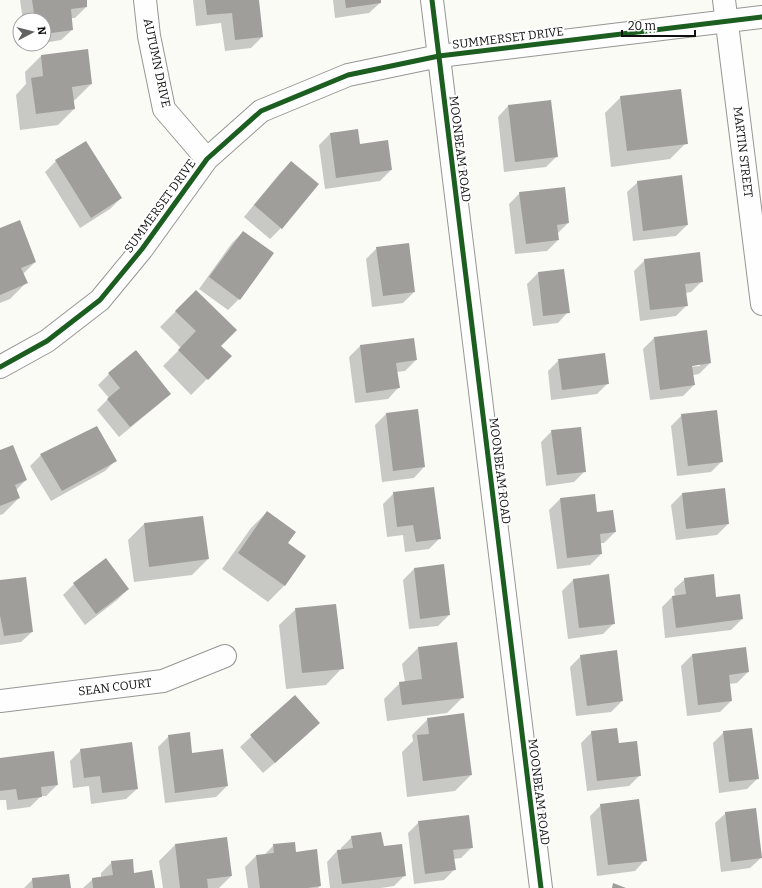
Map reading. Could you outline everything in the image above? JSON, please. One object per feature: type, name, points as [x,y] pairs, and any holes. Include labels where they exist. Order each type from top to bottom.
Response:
[{"type":"street","name":"AUTUMN DRIVE","points":[[145,0],[149,36],[164,109],[207,160]]},
{"type":"street","name":"MOONBEAM ROAD","points":[[432,0],[541,888]]},
{"type":"street","name":"SUMMERSET DRIVE","points":[[0,367],[47,341],[100,300],[142,249],[207,160],[261,111],[348,75],[439,56],[726,10],[762,17]]},
{"type":"street","name":"MARTIN STREET","points":[[726,10],[762,304]]},
{"type":"street","name":"SEAN COURT","points":[[0,701],[163,681],[225,656]]},
{"type":"building","points":[[32,0],[87,0],[87,7],[71,9],[73,30],[52,33],[52,12],[34,12]]},
{"type":"building","points":[[205,0],[259,0],[263,37],[235,40],[232,13],[207,15]]},
{"type":"building","points":[[345,0],[381,0],[381,3],[346,8]]},
{"type":"building","points":[[88,49],[92,84],[72,87],[75,109],[36,114],[31,78],[43,76],[41,55]]},
{"type":"building","points":[[681,89],[688,144],[627,151],[620,96]]},
{"type":"building","points":[[551,100],[558,157],[515,162],[508,105]]},
{"type":"building","points":[[358,129],[360,144],[388,140],[392,170],[336,178],[330,133]]},
{"type":"building","points":[[86,141],[122,198],[91,218],[55,160]]},
{"type":"building","points":[[291,161],[319,184],[282,229],[254,205]]},
{"type":"building","points":[[682,175],[688,225],[643,231],[637,181]]},
{"type":"building","points":[[565,187],[569,223],[557,225],[559,240],[526,244],[519,192]]},
{"type":"building","points":[[20,220],[36,262],[21,268],[28,283],[0,295],[0,228]]},
{"type":"building","points":[[243,231],[274,253],[240,300],[209,277]]},
{"type":"building","points":[[409,243],[415,292],[383,296],[376,247]]},
{"type":"building","points":[[700,252],[703,282],[685,284],[688,306],[650,310],[644,259]]},
{"type":"building","points":[[564,269],[570,313],[543,316],[538,272]]},
{"type":"building","points":[[196,290],[237,330],[221,346],[232,356],[208,380],[178,350],[196,331],[175,311]]},
{"type":"building","points":[[707,330],[711,363],[692,366],[695,385],[660,390],[654,337]]},
{"type":"building","points":[[414,338],[417,360],[396,363],[400,388],[366,393],[360,345]]},
{"type":"building","points":[[136,350],[171,394],[130,427],[107,399],[120,388],[108,373]]},
{"type":"building","points":[[605,353],[609,384],[562,390],[558,359]]},
{"type":"building","points":[[418,409],[425,467],[393,471],[386,413]]},
{"type":"building","points":[[717,410],[723,462],[688,466],[681,414]]},
{"type":"building","points":[[97,426],[117,461],[62,491],[40,454]]},
{"type":"building","points":[[581,427],[586,472],[557,475],[551,430]]},
{"type":"building","points":[[13,445],[27,480],[15,485],[20,498],[0,506],[0,450]]},
{"type":"building","points":[[434,487],[441,539],[416,542],[413,525],[397,527],[393,492]]},
{"type":"building","points":[[725,488],[729,524],[686,529],[682,493]]},
{"type":"building","points":[[595,494],[597,512],[613,510],[616,532],[600,534],[602,554],[567,558],[560,498]]},
{"type":"building","points":[[267,511],[296,532],[288,543],[306,556],[285,586],[238,553]]},
{"type":"building","points":[[203,516],[209,559],[149,567],[144,523]]},
{"type":"building","points":[[106,558],[129,589],[96,614],[73,583]]},
{"type":"building","points":[[444,564],[450,615],[420,619],[414,568]]},
{"type":"building","points":[[609,574],[615,624],[579,628],[573,579]]},
{"type":"building","points":[[714,574],[716,597],[740,594],[743,619],[676,628],[672,596],[686,594],[684,578]]},
{"type":"building","points":[[26,577],[33,632],[4,636],[0,615],[0,580]]},
{"type":"building","points":[[336,604],[344,669],[302,673],[295,608]]},
{"type":"building","points":[[457,642],[464,698],[402,705],[399,682],[422,679],[418,647]]},
{"type":"building","points":[[746,647],[749,672],[729,675],[732,701],[698,705],[692,654]]},
{"type":"building","points":[[617,650],[623,701],[587,706],[580,655]]},
{"type":"building","points":[[295,695],[320,723],[275,763],[250,735]]},
{"type":"building","points":[[464,713],[472,775],[423,781],[417,735],[429,734],[427,718]]},
{"type":"building","points":[[617,728],[619,743],[637,741],[641,776],[597,781],[591,731]]},
{"type":"building","points":[[752,728],[759,779],[729,782],[723,731]]},
{"type":"building","points":[[190,732],[192,753],[223,749],[228,786],[175,793],[168,735]]},
{"type":"building","points":[[132,742],[138,789],[102,793],[100,776],[84,778],[80,749]]},
{"type":"building","points":[[54,751],[58,785],[41,787],[42,797],[18,800],[16,789],[0,791],[0,758]]},
{"type":"building","points":[[639,799],[647,861],[608,865],[600,804]]},
{"type":"building","points":[[756,808],[762,858],[731,862],[725,812]]},
{"type":"building","points":[[469,815],[473,848],[453,850],[456,870],[425,874],[418,821]]},
{"type":"building","points":[[381,832],[384,846],[402,844],[406,876],[342,884],[337,850],[353,848],[351,836]]},
{"type":"building","points":[[227,837],[232,876],[207,879],[208,888],[180,888],[175,844]]},
{"type":"building","points":[[295,842],[296,852],[317,849],[321,886],[307,888],[260,888],[256,855],[274,853],[273,844]]},
{"type":"building","points":[[133,859],[134,873],[152,870],[155,888],[93,888],[92,878],[113,875],[111,861]]},
{"type":"building","points":[[69,874],[71,888],[33,888],[32,878]]},
{"type":"building","points":[[613,883],[626,888],[612,888]]},
{"type":"cycle path","points":[[432,0],[541,888]]},
{"type":"cycle path","points":[[0,367],[47,341],[100,300],[142,249],[207,159],[261,111],[348,75],[439,56],[762,17]]}]
